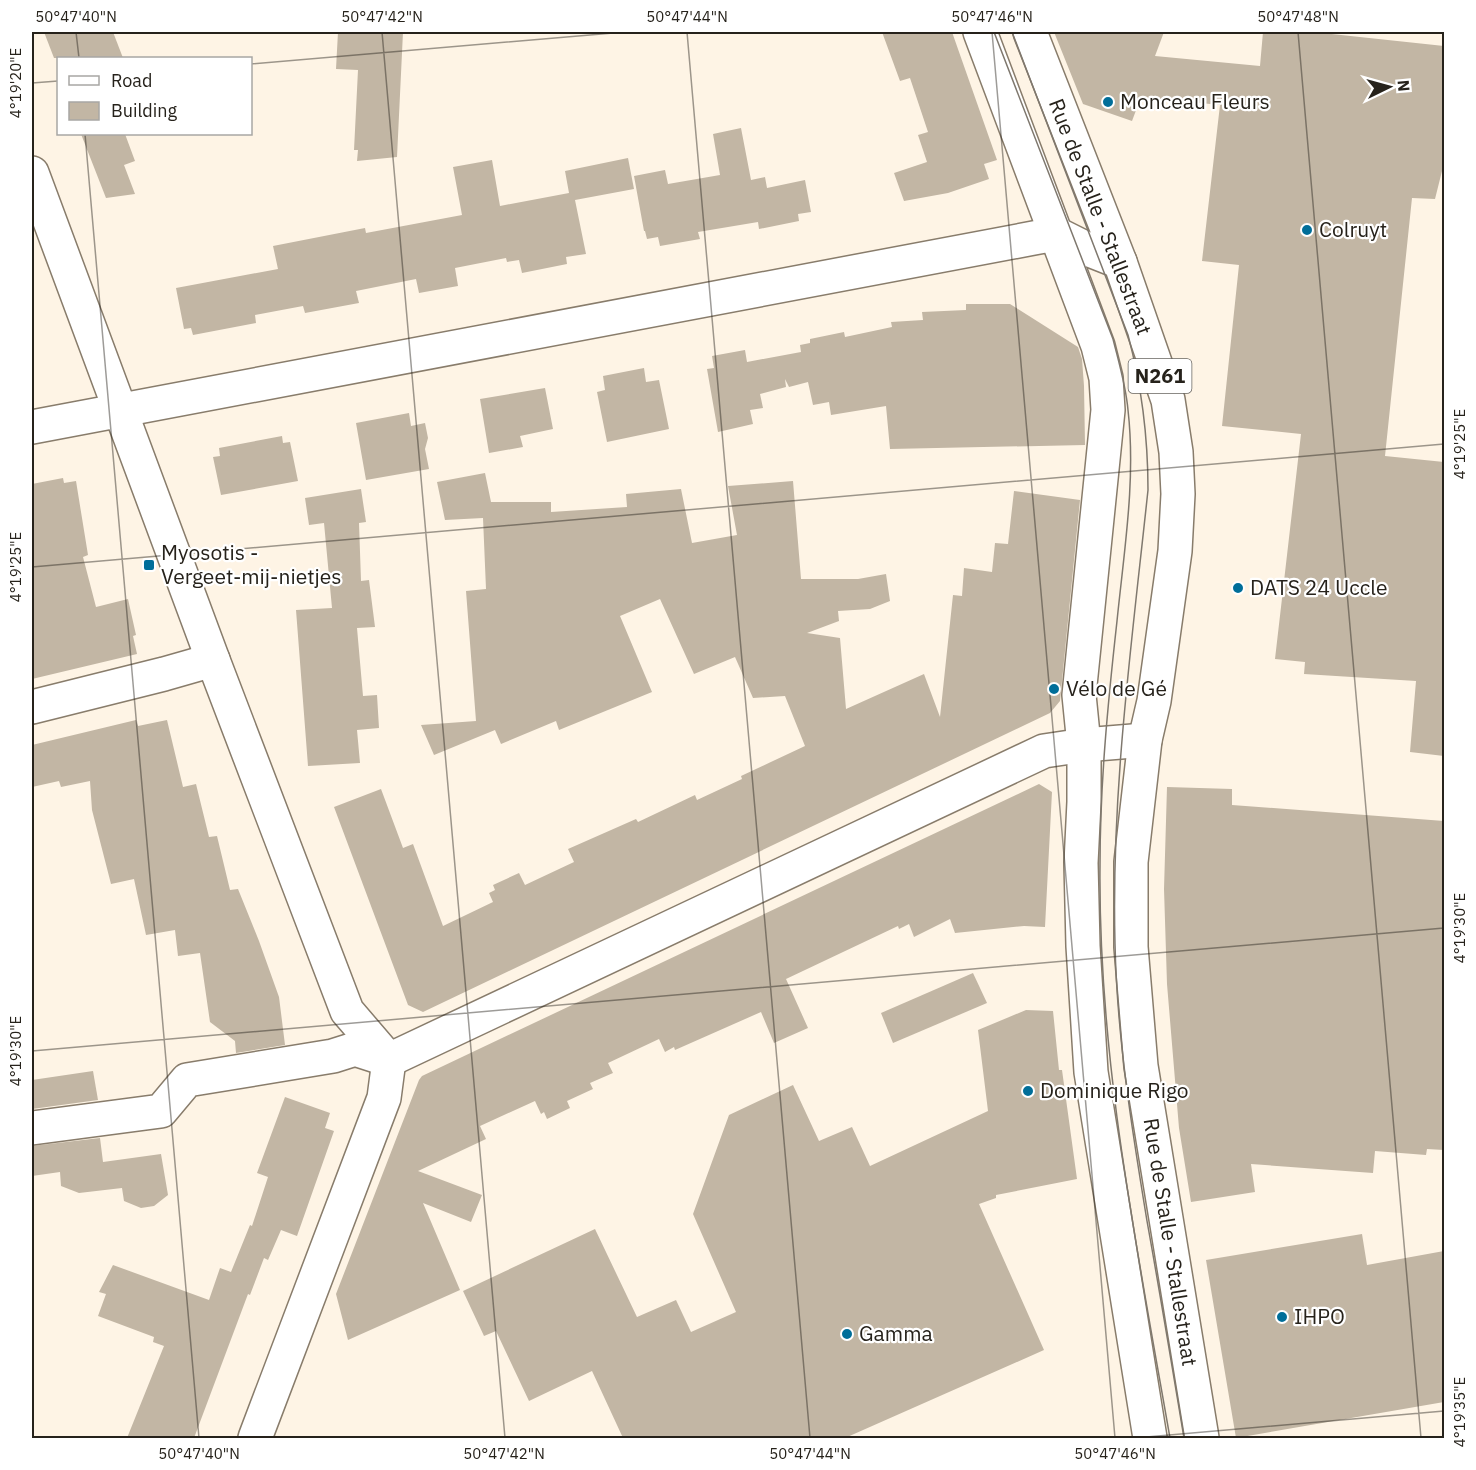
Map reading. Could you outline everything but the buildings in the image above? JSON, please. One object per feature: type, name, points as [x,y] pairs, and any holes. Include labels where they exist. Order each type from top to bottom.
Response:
[{"type":"street","name":"N261","points":[[980,32],[1098,346],[1106,378],[1108,410],[1079,695],[1084,745],[1083,946],[1091,1072],[1150,1438]]},
{"type":"street","name":"Rue de Stalle - Stallestraat","points":[[1030,32],[1120,262],[1168,400],[1176,452],[1178,494],[1175,551],[1154,701],[1146,741],[1131,862],[1132,959],[1141,1066],[1202,1438]]},
{"type":"street","points":[[32,174],[347,1011],[389,1060],[384,1098],[255,1438]]},
{"type":"street","points":[[32,427],[1057,234],[1120,262]]},
{"type":"street","points":[[32,707],[213,660]]},
{"type":"street","points":[[32,1128],[161,1111],[188,1080],[333,1056],[355,1049],[389,1060],[1044,751],[1084,745],[1146,741]]},
{"type":"tram line","points":[[994,32],[1113,339],[1127,401],[1131,463],[1130,489],[1103,773],[1100,834],[1101,938],[1105,1010],[1122,1153],[1170,1438]]},
{"type":"tram line","points":[[1012,32],[1128,335],[1143,412],[1148,490],[1119,773],[1115,887],[1116,979],[1131,1118],[1184,1438]]},
{"type":"place","name":"Monceau Fleurs","points":[[1108,102]]},
{"type":"place","name":"Colruyt","points":[[1307,230]]},
{"type":"place","name":"Myosotis - Vergeet-mij-nietjes","points":[[149,565]]},
{"type":"place","name":"DATS 24 Uccle","points":[[1238,588]]},
{"type":"place","name":"Vélo de Gé","points":[[1054,689]]},
{"type":"place","name":"Dominique Rigo","points":[[1028,1091]]},
{"type":"place","name":"IHPO","points":[[1282,1317]]},
{"type":"place","name":"Gamma","points":[[847,1334]]}]
